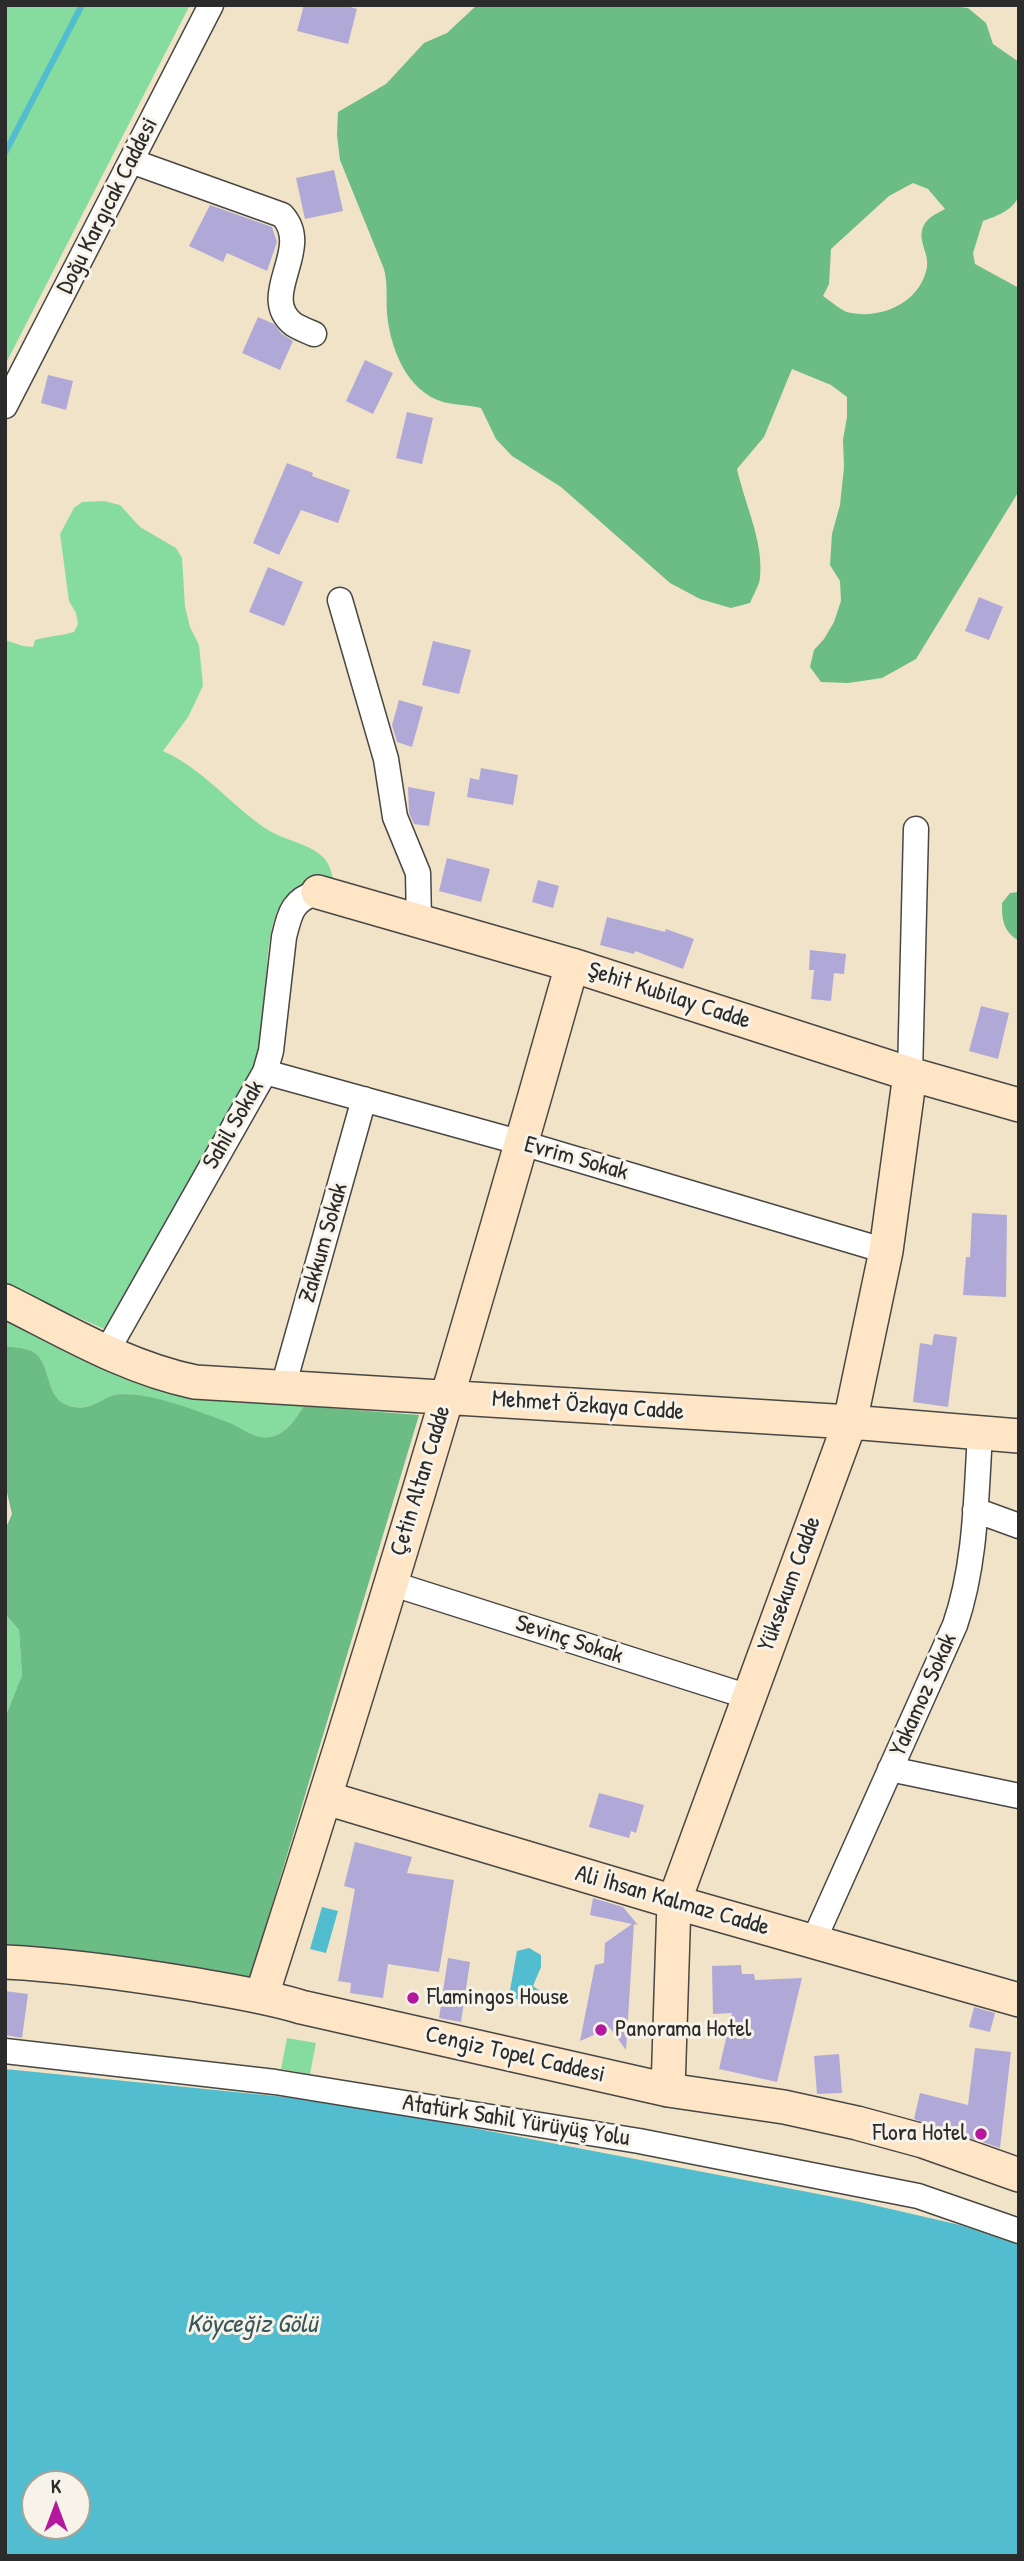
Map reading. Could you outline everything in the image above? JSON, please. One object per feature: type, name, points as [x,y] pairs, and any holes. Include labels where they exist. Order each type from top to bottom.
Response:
[{"type":"street","name":"Doğu Kargıcak Caddesi","points":[[5,406],[211,5]]},
{"type":"street","points":[[131,161],[282,215],[290,224],[292,237],[291,257],[280,303],[294,325],[314,334]]},
{"type":"street","points":[[340,600],[386,759],[395,817],[418,873],[419,921]]},
{"type":"street","points":[[910,1074],[916,829]]},
{"type":"street","name":"Şehit Kubilay Cadde","points":[[318,892],[572,965],[910,1074],[1019,1105]]},
{"type":"street","name":"Sahil Sokak","points":[[107,1351],[265,1072],[271,1051],[288,919],[295,905],[304,896],[318,892]]},
{"type":"street","name":"Çetin Altan Cadde","points":[[262,1995],[326,1798],[522,1143],[572,965]]},
{"type":"street","name":"Evrim Sokak","points":[[265,1072],[522,1143],[886,1251]]},
{"type":"street","name":"Yüksekum Cadde","points":[[668,2090],[674,1902],[850,1422],[886,1251],[910,1074]]},
{"type":"street","name":"Zakkum Sokak","points":[[283,1387],[364,1099]]},
{"type":"street","name":"Mehmet Özkaya Cadde","points":[[5,1301],[149,1370],[195,1382],[850,1422],[1019,1436]]},
{"type":"street","name":"Yakamoz Sokak","points":[[813,1942],[962,1606],[975,1510],[980,1434]]},
{"type":"street","points":[[975,1510],[1019,1526]]},
{"type":"street","name":"Sevinç Sokak","points":[[390,1583],[749,1697]]},
{"type":"street","points":[[891,1769],[1019,1796]]},
{"type":"street","name":"Ali İhsan Kalmaz Cadde","points":[[326,1798],[674,1902],[1019,2000]]},
{"type":"street","name":"Cengiz Topel Caddesi","points":[[5,1962],[146,1977],[262,1995],[301,2007],[668,2090],[784,2107],[858,2123],[923,2141],[1019,2175]]},
{"type":"street","name":"Atatürk Sahil Yürüyüş Yolu","points":[[5,2052],[275,2082],[639,2141],[918,2196],[1019,2231]]},
{"type":"green space","points":[[5,5],[190,5],[5,365]]},
{"type":"green space","points":[[477,5],[945,5],[968,8],[986,23],[993,44],[1019,62],[1019,195],[1009,208],[983,221],[973,253],[975,264],[1019,288],[1019,491],[916,659],[882,678],[848,683],[821,682],[810,667],[814,650],[834,622],[841,601],[840,581],[830,565],[832,534],[840,505],[844,467],[843,440],[847,397],[831,385],[792,369],[764,437],[737,469],[757,537],[760,578],[750,603],[731,608],[700,599],[670,583],[561,487],[512,456],[496,439],[481,408],[443,402],[419,388],[410,378],[392,340],[384,269],[340,160],[338,112],[386,84],[424,43],[447,33]],"holes":[[[913,183],[928,189],[945,209],[931,217],[922,230],[927,267],[923,279],[909,298],[888,310],[863,314],[844,311],[823,296],[829,284],[831,249],[889,196]]]},
{"type":"green space","points":[[104,501],[120,505],[140,527],[176,548],[182,558],[185,607],[190,627],[199,645],[203,686],[188,717],[163,751],[192,768],[268,830],[322,856],[329,866],[335,885],[292,894],[279,908],[269,946],[264,1034],[255,1070],[104,1329],[5,1285],[5,640],[33,647],[35,640],[74,632],[78,624],[76,613],[69,601],[60,534],[74,508],[82,502]]},
{"type":"green space","points":[[1019,892],[1019,941],[1004,925],[1002,903],[1010,893]]},
{"type":"green space","points":[[5,1317],[233,1400],[304,1406],[286,1429],[270,1437],[253,1435],[174,1404],[134,1395],[115,1395],[90,1406],[74,1407],[58,1399],[38,1356],[29,1350],[5,1346]]},
{"type":"green space","points":[[5,1346],[29,1350],[38,1356],[58,1399],[74,1407],[82,1408],[121,1394],[148,1397],[190,1409],[265,1437],[286,1429],[304,1406],[419,1415],[252,1972],[242,1990],[5,1954],[5,1718],[22,1675],[19,1630],[5,1614],[5,1530],[12,1514],[5,1484]]},
{"type":"green space","points":[[5,1614],[19,1630],[22,1675],[5,1718]]},
{"type":"green space","points":[[287,2038],[316,2043],[310,2074],[281,2069]]},
{"type":"water","points":[[322,1907],[338,1911],[326,1953],[310,1949]]},
{"type":"water","points":[[529,1948],[541,1955],[541,1967],[533,1986],[540,1991],[538,2002],[516,1999],[510,1990],[517,1951]]},
{"type":"water","name":"Köyceğiz Gölü","points":[[5,2069],[285,2097],[426,2119],[860,2202],[960,2225],[1019,2245],[1019,2556],[5,2556]]},
{"type":"building","points":[[304,5],[344,5],[357,9],[348,44],[297,31]]},
{"type":"building","points":[[334,170],[343,211],[305,219],[296,178]]},
{"type":"building","points":[[210,205],[272,227],[277,242],[267,271],[227,253],[223,262],[189,246]]},
{"type":"building","points":[[258,317],[274,324],[282,334],[293,341],[280,370],[242,353]]},
{"type":"building","points":[[365,360],[393,373],[373,414],[346,401]]},
{"type":"building","points":[[48,375],[73,381],[66,410],[41,403]]},
{"type":"building","points":[[407,412],[433,418],[422,464],[396,458]]},
{"type":"building","points":[[287,463],[313,473],[312,476],[350,490],[338,523],[301,510],[279,555],[253,543]]},
{"type":"building","points":[[268,567],[303,582],[284,626],[249,612]]},
{"type":"building","points":[[979,597],[1003,607],[989,640],[965,631]]},
{"type":"building","points":[[433,641],[471,650],[459,694],[422,685]]},
{"type":"building","points":[[399,700],[423,707],[412,747],[397,742],[392,725]]},
{"type":"building","points":[[481,768],[518,775],[513,805],[467,797],[470,778],[479,780]]},
{"type":"building","points":[[408,787],[435,792],[429,826],[414,824],[409,813]]},
{"type":"building","points":[[447,858],[490,869],[481,902],[439,891]]},
{"type":"building","points":[[538,880],[559,886],[553,908],[532,902]]},
{"type":"building","points":[[607,917],[665,932],[666,929],[694,939],[683,969],[635,951],[634,954],[600,945]]},
{"type":"building","points":[[810,950],[846,954],[844,974],[834,973],[831,1001],[811,999],[814,970],[809,970]]},
{"type":"building","points":[[981,1006],[1009,1013],[998,1059],[969,1051]]},
{"type":"building","points":[[972,1213],[1007,1215],[1006,1297],[963,1295],[966,1257],[970,1257]]},
{"type":"building","points":[[934,1334],[957,1337],[948,1407],[913,1402],[920,1343],[932,1345]]},
{"type":"building","points":[[599,1793],[644,1805],[636,1833],[631,1831],[629,1838],[589,1827]]},
{"type":"building","points":[[355,1842],[412,1857],[407,1873],[454,1880],[439,1972],[388,1964],[383,1998],[350,1993],[351,1983],[338,1981],[355,1889],[344,1886]]},
{"type":"building","points":[[593,1898],[623,1907],[638,1925],[634,1924],[626,2050],[610,2028],[580,2041],[595,1965],[604,1963],[605,1943],[632,1924],[590,1915]]},
{"type":"building","points":[[448,1958],[470,1962],[461,2022],[439,2018]]},
{"type":"building","points":[[741,1965],[742,1974],[754,1974],[755,1980],[802,1978],[777,2082],[719,2069],[732,2013],[713,2014],[712,1966]]},
{"type":"building","points":[[5,1991],[28,1994],[22,2038],[5,2035]]},
{"type":"building","points":[[974,2007],[995,2013],[990,2032],[969,2027]]},
{"type":"building","points":[[975,2048],[1011,2052],[1000,2148],[914,2119],[920,2093],[968,2105]]},
{"type":"building","points":[[839,2054],[842,2093],[817,2094],[814,2056]]},
{"type":"waterway","points":[[5,153],[82,5]]},
{"type":"place","name":"Flamingos House","points":[[413,1998]]},
{"type":"place","name":"Panorama Hotel","points":[[601,2030]]},
{"type":"place","name":"Flora Hotel","points":[[981,2134]]}]
